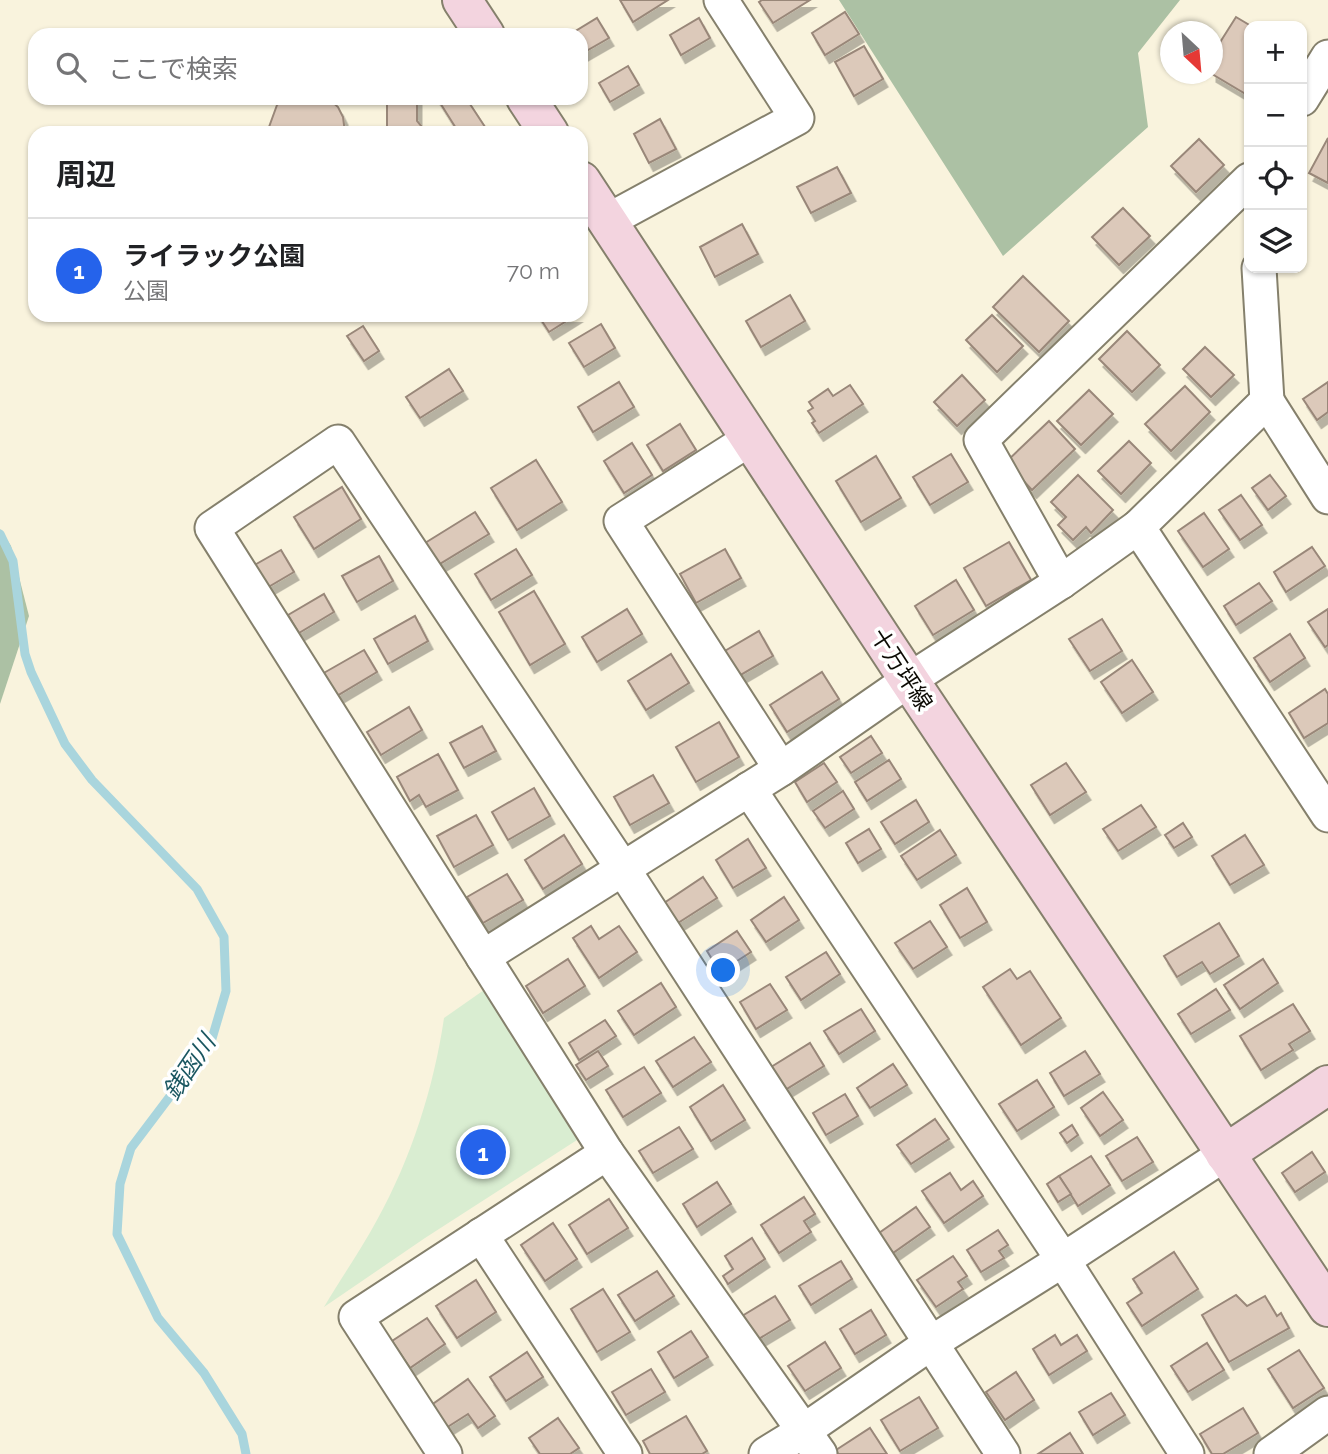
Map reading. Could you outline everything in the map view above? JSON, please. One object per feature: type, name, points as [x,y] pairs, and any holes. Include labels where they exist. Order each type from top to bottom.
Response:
[{"type":"street","points":[[462,0],[480,28]]},
{"type":"street","points":[[607,221],[797,118],[721,0]]},
{"type":"street","points":[[1307,91],[1328,57]]},
{"type":"street","points":[[531,105],[544,126]]},
{"type":"street","points":[[1061,582],[981,440],[1244,185]]},
{"type":"street","name":"十万坪線","points":[[588,192],[909,680],[1328,1307]]},
{"type":"street","points":[[1259,273],[1267,401],[1328,497]]},
{"type":"street","points":[[483,957],[781,769],[909,680],[1061,582],[1138,527],[1267,401]]},
{"type":"street","points":[[750,439],[621,521],[781,769]]},
{"type":"street","points":[[813,1442],[607,1153],[212,528],[338,442],[623,869],[1003,1454]]},
{"type":"street","points":[[1138,527],[1328,815]]},
{"type":"street","points":[[749,789],[1063,1260],[1187,1454]]},
{"type":"street","points":[[766,1454],[813,1442],[931,1343],[1063,1260],[1328,1085]]},
{"type":"street","points":[[445,1454],[356,1317],[607,1153]]},
{"type":"street","points":[[481,1235],[625,1454]]},
{"type":"street","points":[[1271,1454],[1328,1413]]},
{"type":"green space","points":[[839,0],[1180,0],[1163,21],[1160,21],[1160,25],[1138,53],[1148,127],[1003,256]]},
{"type":"green space","points":[[0,529],[11,546],[29,616],[0,704]]},
{"type":"green space","points":[[484,990],[577,1140],[324,1307],[371,1231],[411,1147],[434,1070],[444,1018]]},
{"type":"building","points":[[620,0],[668,0],[633,22]]},
{"type":"building","points":[[810,0],[773,23],[759,2]]},
{"type":"building","points":[[845,12],[859,34],[825,55],[812,33]]},
{"type":"building","points":[[1236,17],[1244,22],[1244,93],[1223,81],[1223,38]]},
{"type":"building","points":[[597,18],[609,38],[588,50],[588,28],[581,28]]},
{"type":"building","points":[[699,18],[710,38],[681,55],[670,35]]},
{"type":"building","points":[[864,46],[883,79],[854,96],[835,62]]},
{"type":"building","points":[[628,66],[639,85],[610,102],[599,83]]},
{"type":"building","points":[[277,105],[336,105],[343,117],[344,126],[269,126]]},
{"type":"building","points":[[387,105],[417,105],[417,121],[421,126],[387,126]]},
{"type":"building","points":[[441,105],[471,105],[484,126],[455,126]]},
{"type":"building","points":[[660,119],[676,149],[649,163],[634,134]]},
{"type":"building","points":[[1328,138],[1328,183],[1309,173]]},
{"type":"building","points":[[1199,139],[1224,165],[1196,192],[1171,166]]},
{"type":"building","points":[[837,167],[851,193],[811,213],[797,187]]},
{"type":"building","points":[[1123,208],[1150,236],[1119,265],[1092,237]]},
{"type":"building","points":[[742,224],[758,254],[715,277],[700,247]]},
{"type":"building","points":[[1023,276],[1069,321],[1039,352],[993,307]]},
{"type":"building","points":[[790,295],[805,321],[761,347],[746,321]]},
{"type":"building","points":[[992,315],[1023,346],[997,372],[966,340]]},
{"type":"building","points":[[543,322],[565,322],[549,332]]},
{"type":"building","points":[[601,324],[615,348],[584,367],[569,343]]},
{"type":"building","points":[[363,326],[379,351],[364,361],[347,336]]},
{"type":"building","points":[[1127,331],[1160,365],[1132,392],[1099,359]]},
{"type":"building","points":[[1205,347],[1234,375],[1211,397],[1183,369]]},
{"type":"building","points":[[449,369],[463,391],[420,418],[406,397]]},
{"type":"building","points":[[962,375],[985,400],[957,426],[934,402]]},
{"type":"building","points":[[619,382],[634,407],[593,432],[578,407]]},
{"type":"building","points":[[1328,382],[1328,412],[1317,420],[1303,399]]},
{"type":"building","points":[[850,385],[863,404],[819,433],[808,411],[813,408],[809,402],[828,389],[833,396]]},
{"type":"building","points":[[1185,386],[1210,412],[1171,451],[1145,424]]},
{"type":"building","points":[[1089,390],[1113,414],[1081,445],[1057,421]]},
{"type":"building","points":[[1049,421],[1075,449],[1032,490],[1006,462]]},
{"type":"building","points":[[680,424],[696,450],[663,471],[647,445]]},
{"type":"building","points":[[1129,441],[1151,463],[1121,494],[1098,471]]},
{"type":"building","points":[[632,443],[652,475],[624,493],[604,461]]},
{"type":"building","points":[[951,454],[968,482],[930,505],[913,477]]},
{"type":"building","points":[[876,456],[901,498],[861,522],[836,481]]},
{"type":"building","points":[[536,460],[562,502],[517,530],[491,488]]},
{"type":"building","points":[[1078,475],[1113,510],[1091,533],[1086,527],[1073,540],[1058,525],[1066,517],[1051,502]]},
{"type":"building","points":[[1270,475],[1286,496],[1268,510],[1252,488]]},
{"type":"building","points":[[342,487],[361,519],[314,549],[294,517]]},
{"type":"building","points":[[1241,495],[1262,525],[1240,540],[1219,510]]},
{"type":"building","points":[[475,512],[489,534],[438,565],[425,543]]},
{"type":"building","points":[[1204,513],[1229,549],[1203,567],[1178,531]]},
{"type":"building","points":[[1009,542],[1031,580],[986,606],[964,568]]},
{"type":"building","points":[[1312,547],[1325,566],[1286,592],[1274,572]]},
{"type":"building","points":[[516,549],[532,575],[491,600],[475,574]]},
{"type":"building","points":[[725,549],[741,578],[696,603],[680,574]]},
{"type":"building","points":[[281,550],[294,572],[265,589],[251,567]]},
{"type":"building","points":[[379,556],[393,581],[357,602],[342,576]]},
{"type":"building","points":[[956,580],[974,610],[933,635],[915,606]]},
{"type":"building","points":[[1259,583],[1272,601],[1236,625],[1224,606]]},
{"type":"building","points":[[534,591],[565,644],[530,665],[499,612]]},
{"type":"building","points":[[324,594],[334,612],[299,633],[288,615]]},
{"type":"building","points":[[627,609],[642,634],[597,662],[582,637]]},
{"type":"building","points":[[1328,609],[1328,645],[1325,647],[1308,622]]},
{"type":"building","points":[[415,616],[428,641],[388,664],[374,639]]},
{"type":"building","points":[[1102,619],[1122,651],[1090,671],[1069,639]]},
{"type":"building","points":[[759,631],[773,656],[737,677],[723,652]]},
{"type":"building","points":[[1290,634],[1305,658],[1270,682],[1254,658]]},
{"type":"building","points":[[364,650],[377,672],[335,697],[322,674]]},
{"type":"building","points":[[671,654],[689,683],[646,710],[628,681]]},
{"type":"building","points":[[1132,660],[1153,692],[1122,713],[1101,682]]},
{"type":"building","points":[[822,672],[839,699],[787,732],[770,705]]},
{"type":"building","points":[[1325,689],[1328,694],[1328,723],[1304,738],[1289,713]]},
{"type":"building","points":[[409,707],[422,730],[381,755],[367,732]]},
{"type":"building","points":[[719,722],[739,757],[696,782],[676,747]]},
{"type":"building","points":[[482,726],[496,751],[464,768],[450,743]]},
{"type":"building","points":[[871,736],[882,753],[851,773],[840,757]]},
{"type":"building","points":[[438,754],[458,790],[426,807],[419,795],[410,801],[397,777]]},
{"type":"building","points":[[889,760],[901,779],[867,801],[855,782]]},
{"type":"building","points":[[824,763],[837,782],[807,802],[795,782]]},
{"type":"building","points":[[1066,763],[1086,792],[1050,815],[1031,785]]},
{"type":"building","points":[[653,775],[669,803],[630,825],[614,797]]},
{"type":"building","points":[[534,788],[550,816],[508,840],[492,812]]},
{"type":"building","points":[[843,791],[854,809],[825,828],[813,811]]},
{"type":"building","points":[[916,800],[929,822],[895,844],[881,822]]},
{"type":"building","points":[[1141,805],[1156,827],[1118,851],[1103,829]]},
{"type":"building","points":[[476,815],[493,845],[454,867],[437,836]]},
{"type":"building","points":[[1183,823],[1192,837],[1174,848],[1165,835]]},
{"type":"building","points":[[869,829],[881,849],[858,863],[846,843]]},
{"type":"building","points":[[940,830],[956,855],[917,880],[901,856]]},
{"type":"building","points":[[564,835],[582,864],[543,889],[525,860]]},
{"type":"building","points":[[1245,835],[1264,865],[1230,885],[1212,856]]},
{"type":"building","points":[[748,839],[766,868],[733,888],[716,860]]},
{"type":"building","points":[[507,874],[523,900],[483,923],[467,897]]},
{"type":"building","points":[[703,877],[717,898],[678,923],[664,903]]},
{"type":"building","points":[[967,888],[987,922],[960,938],[940,905]]},
{"type":"building","points":[[784,897],[799,920],[766,942],[751,920]]},
{"type":"building","points":[[930,921],[947,947],[913,969],[895,943]]},
{"type":"building","points":[[1219,923],[1239,956],[1210,974],[1202,962],[1177,977],[1164,956]]},
{"type":"building","points":[[591,926],[599,939],[619,926],[637,952],[599,978],[573,938]]},
{"type":"building","points":[[737,931],[751,952],[720,972],[707,951]]},
{"type":"building","points":[[826,952],[840,974],[801,1000],[786,977]]},
{"type":"building","points":[[568,959],[585,986],[543,1013],[526,986]]},
{"type":"building","points":[[1263,959],[1278,983],[1240,1009],[1224,985]]},
{"type":"building","points":[[1010,969],[1017,979],[1030,971],[1061,1018],[1021,1045],[983,987]]},
{"type":"building","points":[[661,983],[676,1007],[634,1035],[618,1011]]},
{"type":"building","points":[[770,984],[787,1010],[756,1029],[740,1002]]},
{"type":"building","points":[[1216,989],[1230,1010],[1191,1034],[1178,1014]]},
{"type":"building","points":[[1293,1004],[1310,1031],[1289,1044],[1293,1050],[1261,1070],[1240,1036]]},
{"type":"building","points":[[861,1009],[875,1031],[839,1054],[824,1031]]},
{"type":"building","points":[[605,1020],[616,1036],[579,1060],[569,1043]]},
{"type":"building","points":[[694,1037],[711,1062],[673,1087],[656,1061]]},
{"type":"building","points":[[810,1043],[824,1066],[785,1090],[771,1067]]},
{"type":"building","points":[[598,1051],[608,1066],[586,1080],[576,1065]]},
{"type":"building","points":[[1085,1051],[1100,1074],[1064,1096],[1050,1073]]},
{"type":"building","points":[[893,1064],[907,1085],[870,1108],[857,1088]]},
{"type":"building","points":[[644,1067],[661,1093],[623,1117],[606,1090]]},
{"type":"building","points":[[1037,1080],[1054,1107],[1017,1131],[999,1104]]},
{"type":"building","points":[[723,1085],[745,1120],[711,1141],[690,1107]]},
{"type":"building","points":[[1103,1092],[1123,1120],[1100,1136],[1081,1108]]},
{"type":"building","points":[[845,1094],[858,1116],[826,1135],[813,1113]]},
{"type":"building","points":[[935,1119],[949,1139],[911,1164],[897,1145]]},
{"type":"building","points":[[1072,1125],[1078,1135],[1067,1143],[1060,1133]]},
{"type":"building","points":[[679,1127],[693,1149],[653,1173],[639,1151]]},
{"type":"building","points":[[1137,1137],[1153,1162],[1122,1181],[1106,1156]]},
{"type":"building","points":[[1312,1152],[1325,1172],[1295,1192],[1282,1173]]},
{"type":"building","points":[[1091,1156],[1110,1185],[1078,1206],[1059,1176]]},
{"type":"building","points":[[950,1173],[961,1190],[973,1181],[983,1196],[944,1223],[922,1191]]},
{"type":"building","points":[[1059,1176],[1071,1194],[1058,1202],[1047,1184]]},
{"type":"building","points":[[717,1182],[731,1204],[697,1227],[683,1204]]},
{"type":"building","points":[[804,1197],[815,1214],[804,1221],[811,1232],[779,1253],[761,1225]]},
{"type":"building","points":[[609,1199],[628,1228],[587,1254],[569,1225]]},
{"type":"building","points":[[916,1207],[930,1227],[893,1253],[879,1233]]},
{"type":"building","points":[[553,1223],[577,1259],[545,1281],[521,1245]]},
{"type":"building","points":[[998,1230],[1008,1245],[999,1251],[1004,1258],[981,1272],[967,1250]]},
{"type":"building","points":[[752,1238],[765,1259],[728,1284],[723,1276],[733,1269],[725,1256]]},
{"type":"building","points":[[1174,1252],[1198,1289],[1142,1326],[1127,1303],[1142,1293],[1133,1279]]},
{"type":"building","points":[[953,1256],[967,1276],[958,1282],[963,1289],[936,1307],[917,1280]]},
{"type":"building","points":[[841,1261],[852,1279],[811,1305],[799,1286]]},
{"type":"building","points":[[657,1271],[674,1296],[635,1321],[618,1295]]},
{"type":"building","points":[[476,1280],[496,1312],[457,1338],[436,1306]]},
{"type":"building","points":[[603,1289],[630,1332],[597,1352],[571,1309]]},
{"type":"building","points":[[1236,1295],[1247,1306],[1265,1296],[1277,1316],[1281,1313],[1289,1328],[1229,1362],[1202,1315]]},
{"type":"building","points":[[775,1296],[790,1320],[757,1340],[742,1316]]},
{"type":"building","points":[[871,1310],[886,1335],[855,1354],[840,1329]]},
{"type":"building","points":[[427,1318],[445,1344],[410,1368],[392,1341]]},
{"type":"building","points":[[691,1331],[708,1357],[674,1378],[658,1352]]},
{"type":"building","points":[[1055,1335],[1061,1345],[1077,1335],[1087,1351],[1049,1375],[1033,1349]]},
{"type":"building","points":[[825,1342],[841,1368],[805,1391],[788,1366]]},
{"type":"building","points":[[1207,1343],[1224,1370],[1188,1392],[1171,1366]]},
{"type":"building","points":[[1299,1350],[1324,1388],[1293,1408],[1268,1369]]},
{"type":"building","points":[[527,1352],[543,1377],[506,1401],[490,1377]]},
{"type":"building","points":[[651,1369],[665,1392],[626,1415],[612,1392]]},
{"type":"building","points":[[1016,1372],[1034,1400],[1005,1420],[986,1392]]},
{"type":"building","points":[[468,1379],[495,1416],[478,1428],[468,1414],[446,1428],[430,1406]]},
{"type":"building","points":[[1111,1393],[1125,1415],[1093,1435],[1079,1412]]},
{"type":"building","points":[[919,1397],[938,1428],[900,1451],[881,1420]]},
{"type":"building","points":[[1243,1408],[1258,1433],[1223,1454],[1212,1454],[1200,1434]]},
{"type":"building","points":[[686,1416],[707,1451],[702,1454],[650,1454],[643,1441]]},
{"type":"building","points":[[558,1418],[579,1448],[570,1454],[540,1454],[529,1438]]},
{"type":"building","points":[[870,1428],[887,1454],[838,1454],[836,1450]]},
{"type":"building","points":[[1070,1433],[1083,1454],[1038,1454]]},
{"type":"waterway","name":"銭函川","points":[[0,534],[13,561],[25,654],[65,744],[92,780],[197,889],[224,937],[226,991],[211,1042],[131,1148],[120,1184],[117,1234],[158,1318],[204,1373],[242,1434],[246,1454]]},
{"type":"place","name":"ライラック公園","points":[[483,1152]]}]
